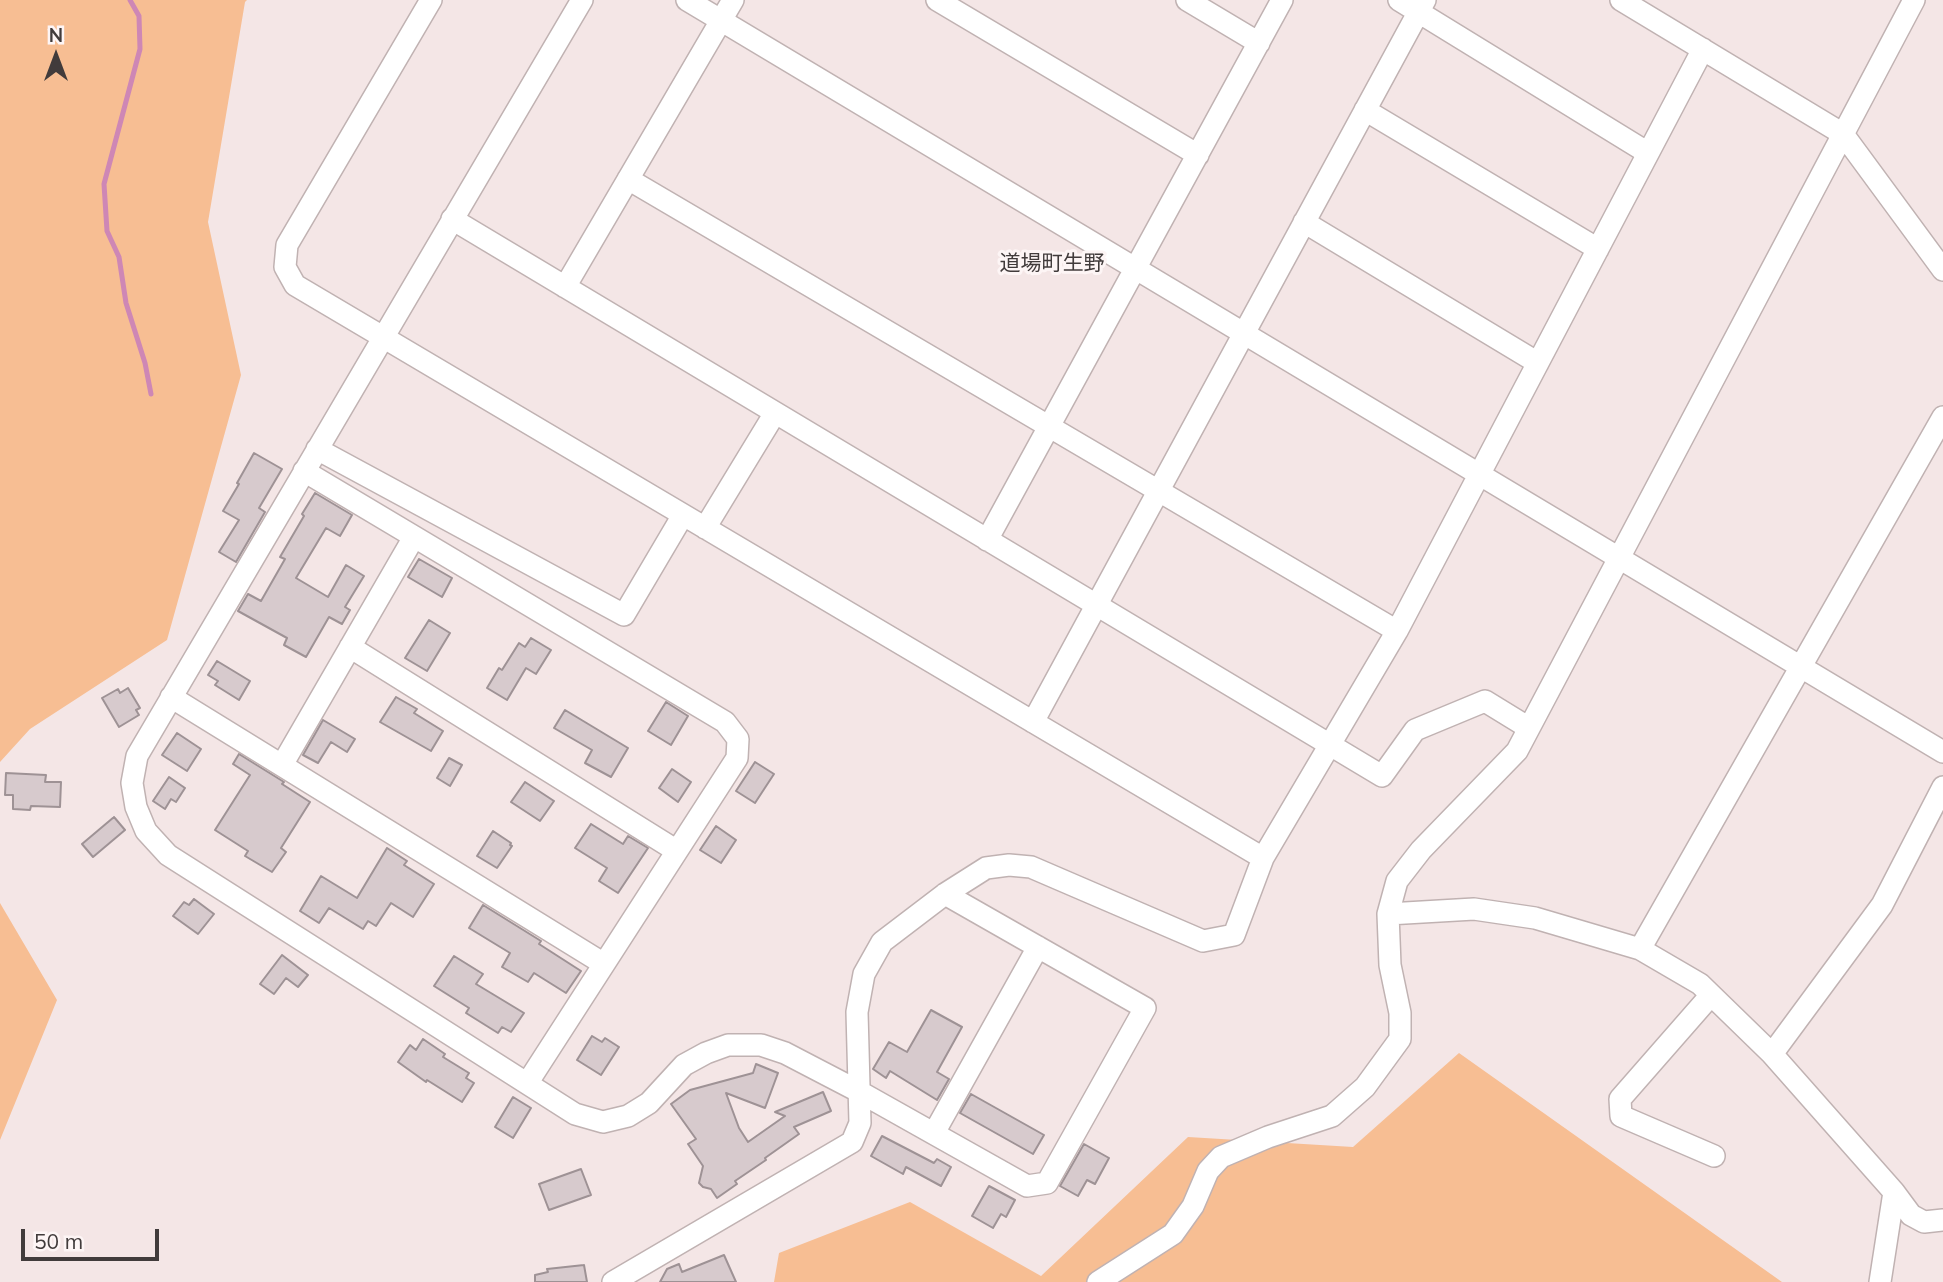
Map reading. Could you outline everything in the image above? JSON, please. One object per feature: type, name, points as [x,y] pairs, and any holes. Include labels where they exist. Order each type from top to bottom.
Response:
[{"type":"street","points":[[431,0],[287,245],[285,267],[295,285],[1263,858]]},
{"type":"street","points":[[582,0],[137,756],[132,783],[136,807],[146,831],[168,855],[575,1114],[603,1122],[628,1116],[649,1103],[684,1065],[706,1053],[728,1045],[761,1045],[785,1053],[858,1091],[1027,1186],[1047,1183],[1145,1008],[945,894]]},
{"type":"street","points":[[687,0],[1943,752]]},
{"type":"street","points":[[565,287],[733,0]]},
{"type":"street","points":[[937,0],[1198,155]]},
{"type":"street","points":[[1187,0],[1259,43]]},
{"type":"street","points":[[987,540],[1282,0]]},
{"type":"street","points":[[1399,0],[1422,6],[1648,153]]},
{"type":"street","points":[[1621,0],[1843,134],[1943,270]]},
{"type":"street","points":[[1098,1282],[1173,1234],[1193,1206],[1208,1171],[1221,1157],[1268,1137],[1332,1116],[1365,1087],[1400,1040],[1400,1013],[1390,965],[1388,914],[1397,881],[1421,850],[1517,751],[1914,0]]},
{"type":"street","points":[[1033,722],[1422,6]]},
{"type":"street","points":[[624,1279],[852,1142],[860,1123],[857,1012],[864,974],[882,942],[945,894],[986,868],[1009,865],[1031,867],[1203,942],[1234,935],[1263,858],[1397,631],[1703,49]]},
{"type":"street","points":[[1365,110],[1598,249]]},
{"type":"street","points":[[628,179],[1397,631]]},
{"type":"street","points":[[452,219],[1382,776],[1415,730],[1485,701],[1529,728]]},
{"type":"street","points":[[1304,222],[1538,363]]},
{"type":"street","points":[[705,528],[775,413]]},
{"type":"street","points":[[1640,950],[1943,417]]},
{"type":"street","points":[[317,449],[624,615],[684,515]]},
{"type":"street","points":[[304,471],[725,722],[738,738],[737,758],[528,1082]]},
{"type":"street","points":[[282,765],[414,537]]},
{"type":"street","points":[[350,647],[677,851]]},
{"type":"street","points":[[171,697],[604,964]]},
{"type":"street","points":[[1772,1054],[1882,905],[1943,786]]},
{"type":"street","points":[[1388,914],[1474,909],[1535,918],[1640,950],[1700,984],[1712,995],[1772,1054],[1894,1192],[1911,1215],[1924,1222],[1943,1220]]},
{"type":"street","points":[[934,1133],[1038,947]]},
{"type":"street","points":[[1712,995],[1620,1099],[1621,1116],[1714,1156]]},
{"type":"street","points":[[1880,1282],[1894,1192]]},
{"type":"shaded area","points":[[0,0],[247,0],[208,222],[241,375],[167,640],[30,729],[0,762]]},
{"type":"shaded area","points":[[0,903],[57,1000],[0,1140]]},
{"type":"shaded area","points":[[1459,1053],[1782,1282],[774,1282],[779,1253],[910,1202],[1041,1276],[1188,1137],[1353,1147]]},
{"type":"building","points":[[254,453],[282,469],[259,508],[265,512],[236,562],[219,552],[239,520],[223,511]]},
{"type":"building","points":[[315,493],[352,515],[340,536],[326,528],[296,578],[328,597],[346,565],[364,576],[345,607],[350,610],[342,624],[329,617],[306,657],[284,645],[287,638],[238,611],[248,594],[261,601],[285,559],[280,557]]},
{"type":"building","points":[[419,559],[452,578],[442,597],[408,577]]},
{"type":"building","points":[[429,620],[450,633],[427,671],[405,658]]},
{"type":"building","points":[[531,638],[551,650],[536,674],[526,668],[507,700],[487,688],[519,643],[525,647]]},
{"type":"building","points":[[217,661],[250,681],[239,700],[215,685],[218,681],[208,675]]},
{"type":"building","points":[[128,688],[140,708],[136,710],[139,715],[119,727],[102,698],[118,689],[120,693]]},
{"type":"building","points":[[396,697],[417,709],[414,713],[443,731],[431,751],[380,722]]},
{"type":"building","points":[[666,702],[688,716],[671,745],[648,731]]},
{"type":"building","points":[[565,710],[628,748],[611,777],[585,763],[592,750],[554,728]]},
{"type":"building","points":[[323,720],[355,739],[347,752],[331,742],[318,763],[303,755]]},
{"type":"building","points":[[177,733],[201,749],[187,771],[162,755]]},
{"type":"building","points":[[239,754],[310,802],[281,848],[286,852],[272,872],[245,856],[248,851],[215,830],[250,775],[233,764]]},
{"type":"building","points":[[449,758],[462,765],[450,786],[437,778]]},
{"type":"building","points":[[755,762],[774,774],[755,803],[736,791]]},
{"type":"building","points":[[672,769],[691,782],[678,802],[659,788]]},
{"type":"building","points":[[6,773],[46,775],[45,782],[61,782],[60,807],[31,806],[30,810],[13,809],[13,795],[5,795]]},
{"type":"building","points":[[169,777],[185,788],[176,802],[171,799],[165,809],[153,801]]},
{"type":"building","points":[[525,782],[554,801],[540,821],[511,802]]},
{"type":"building","points":[[114,817],[125,830],[93,857],[82,844]]},
{"type":"building","points":[[591,824],[623,844],[628,836],[648,848],[618,893],[599,881],[607,868],[575,848]]},
{"type":"building","points":[[716,826],[736,840],[721,863],[700,850]]},
{"type":"building","points":[[493,831],[512,846],[497,868],[477,856]]},
{"type":"building","points":[[387,848],[407,861],[404,865],[434,884],[413,917],[391,903],[376,926],[368,921],[363,929],[329,908],[319,923],[300,911],[321,876],[357,898]]},
{"type":"building","points":[[194,899],[214,914],[198,934],[173,916],[184,902],[189,905]]},
{"type":"building","points":[[483,905],[541,941],[539,944],[581,971],[566,993],[534,973],[528,982],[502,967],[510,953],[469,928]]},
{"type":"building","points":[[282,955],[308,975],[298,987],[286,978],[274,994],[260,984]]},
{"type":"building","points":[[454,956],[483,974],[476,984],[524,1013],[511,1032],[502,1027],[498,1033],[466,1013],[469,1008],[434,986]]},
{"type":"building","points":[[931,1010],[962,1027],[937,1072],[949,1079],[937,1100],[890,1071],[886,1078],[873,1069],[889,1042],[907,1052]]},
{"type":"building","points":[[592,1036],[602,1042],[605,1038],[619,1047],[601,1075],[577,1060]]},
{"type":"building","points":[[423,1039],[445,1054],[443,1057],[469,1073],[466,1078],[474,1083],[462,1102],[427,1080],[426,1082],[398,1062],[410,1045],[416,1050]]},
{"type":"building","points":[[756,1064],[778,1073],[765,1108],[726,1093],[739,1128],[748,1142],[785,1116],[775,1112],[823,1092],[831,1111],[794,1127],[799,1134],[735,1181],[737,1184],[717,1198],[711,1189],[699,1183],[703,1166],[688,1144],[696,1139],[671,1104],[690,1090],[753,1073]]},
{"type":"building","points":[[971,1094],[1044,1135],[1033,1154],[960,1113]]},
{"type":"building","points":[[513,1097],[531,1108],[513,1138],[495,1127]]},
{"type":"building","points":[[882,1136],[934,1163],[937,1159],[951,1167],[941,1186],[906,1167],[903,1174],[871,1156]]},
{"type":"building","points":[[1084,1144],[1109,1158],[1095,1184],[1087,1180],[1078,1196],[1060,1186]]},
{"type":"building","points":[[581,1169],[591,1195],[549,1210],[539,1184]]},
{"type":"building","points":[[989,1186],[1015,1200],[1006,1217],[1001,1214],[993,1228],[972,1216]]},
{"type":"building","points":[[724,1255],[736,1282],[660,1282],[667,1269],[679,1264],[682,1272]]},
{"type":"building","points":[[584,1265],[587,1282],[535,1282],[535,1275],[548,1272],[547,1269]]},
{"type":"waterway","points":[[130,0],[139,16],[140,49],[104,184],[107,231],[119,257],[126,303],[145,363],[151,394]]},
{"type":"district","name":"道場町生野","points":[[1052,264]]}]
